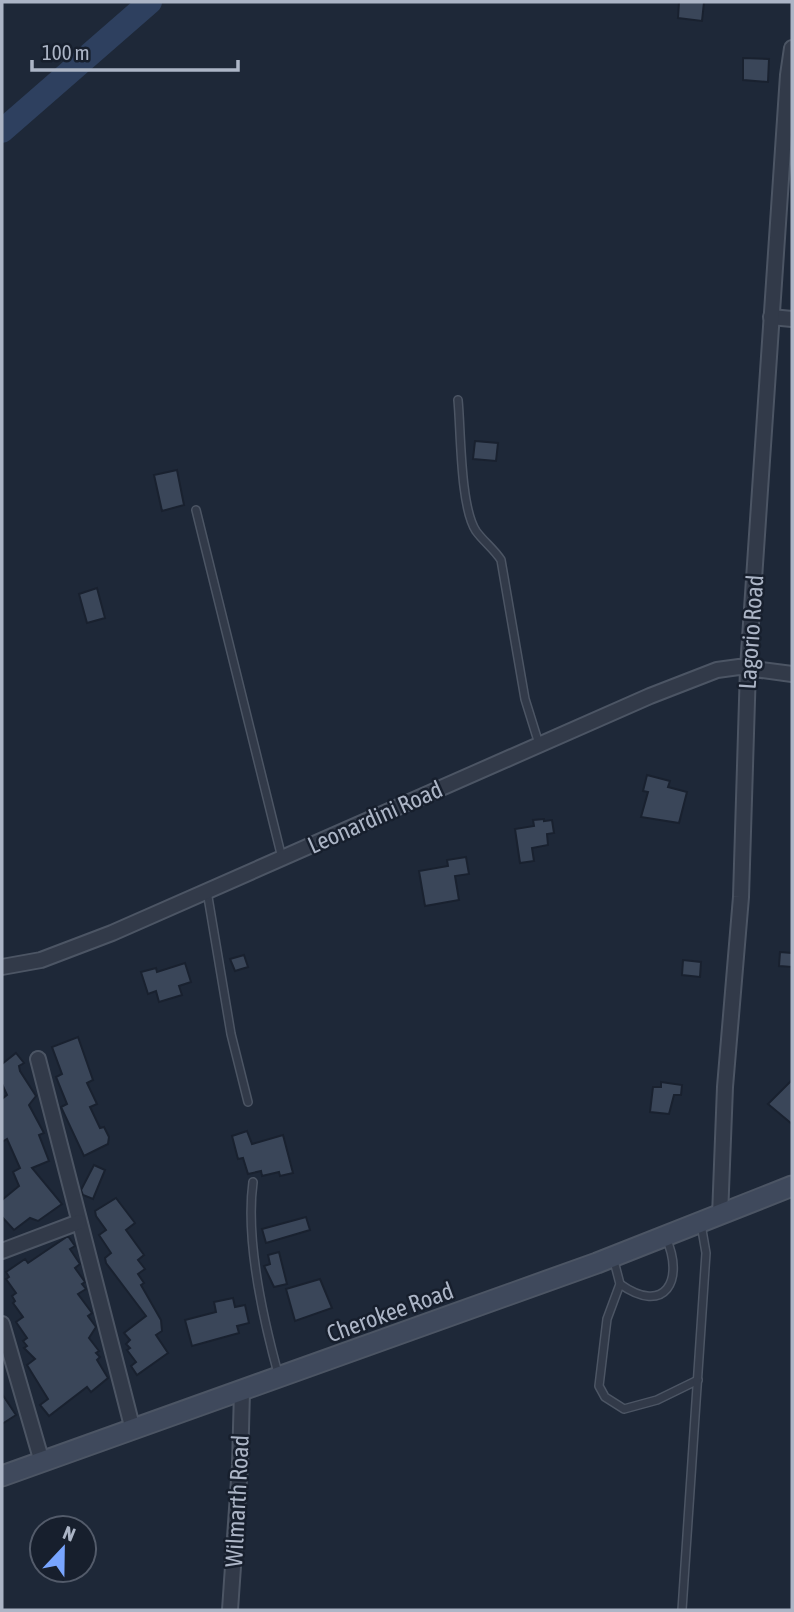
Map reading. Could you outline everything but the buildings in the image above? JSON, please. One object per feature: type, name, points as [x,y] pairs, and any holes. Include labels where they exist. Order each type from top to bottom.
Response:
[{"type":"street","name":"Lagorio Road","points":[[720,1216],[725,1087],[741,897],[748,668],[792,48]]},
{"type":"street","points":[[771,317],[792,318]]},
{"type":"street","name":"Leonardini Road","points":[[2,967],[41,960],[112,933],[539,745],[717,670],[748,668],[792,674]]},
{"type":"street","points":[[38,1059],[133,1430]]},
{"type":"street","name":"Cherokee Road","points":[[2,1476],[613,1257],[792,1186]]},
{"type":"street","points":[[2,1251],[79,1222]]},
{"type":"street","points":[[2,1324],[42,1462]]},
{"type":"street","name":"Wilmarth Road","points":[[230,1610],[242,1391]]},
{"type":"lane","points":[[458,400],[466,495],[476,531],[491,544],[501,560],[525,699],[539,745]]},
{"type":"lane","points":[[196,510],[282,858]]},
{"type":"lane","points":[[207,890],[231,1034],[248,1102]]},
{"type":"lane","points":[[253,1182],[250,1201],[260,1287],[279,1377]]},
{"type":"lane","points":[[682,1610],[706,1253],[701,1223]]},
{"type":"lane","points":[[620,1284],[647,1298],[659,1296],[670,1286],[675,1272],[673,1253],[665,1237]]},
{"type":"lane","points":[[613,1257],[620,1284],[607,1319],[599,1386],[605,1397],[624,1409],[657,1401],[698,1380]]},
{"type":"waterway","points":[[2,131],[150,2]]}]
